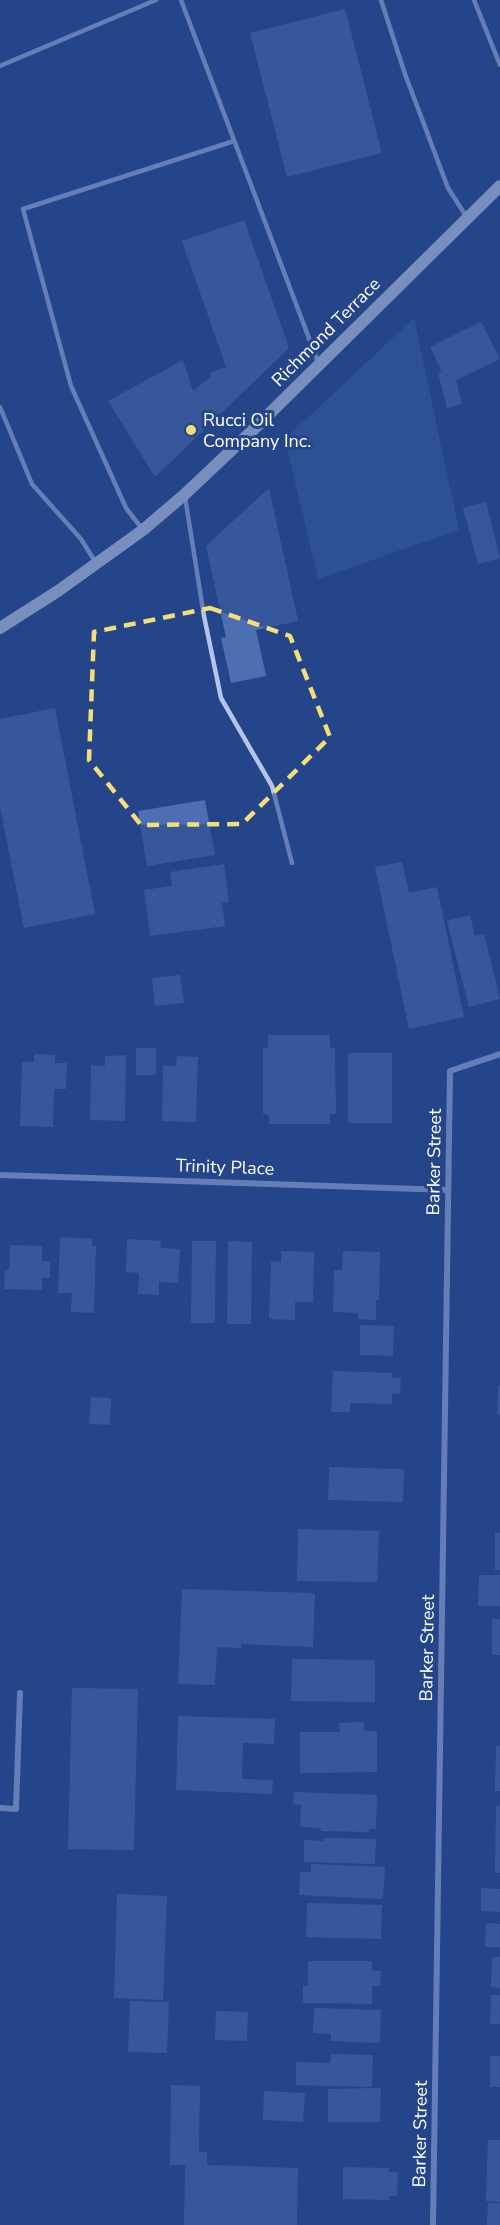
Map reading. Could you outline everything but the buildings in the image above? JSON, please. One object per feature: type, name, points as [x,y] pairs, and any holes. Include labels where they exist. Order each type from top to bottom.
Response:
[{"type":"main road","name":"Richmond Terrace","points":[[0,628],[143,530],[184,495],[500,186]]},
{"type":"street","name":"Barker Street","points":[[434,2225],[450,1071],[500,1054]]},
{"type":"street","name":"Trinity Place","points":[[0,1174],[448,1190]]},
{"type":"street","points":[[0,1808],[16,1809],[20,1693]]},
{"type":"lane","points":[[0,66],[156,0]]},
{"type":"lane","points":[[181,0],[319,364]]},
{"type":"lane","points":[[381,0],[405,74],[448,188],[467,219]]},
{"type":"lane","points":[[474,0],[500,65]]},
{"type":"lane","points":[[143,530],[126,508],[71,386],[23,209],[234,141]]},
{"type":"lane","points":[[0,407],[32,484],[81,539],[96,563]]},
{"type":"lane","points":[[184,495],[204,616],[221,698],[272,786],[292,863]]},
{"type":"highlighted area","points":[[210,608],[290,636],[330,737],[242,824],[141,825],[89,760],[94,632]]},
{"type":"shaded area","points":[[414,318],[459,530],[318,579],[285,439]]},
{"type":"place","name":"Rucci Oil Company Inc.","points":[[191,430]]}]
